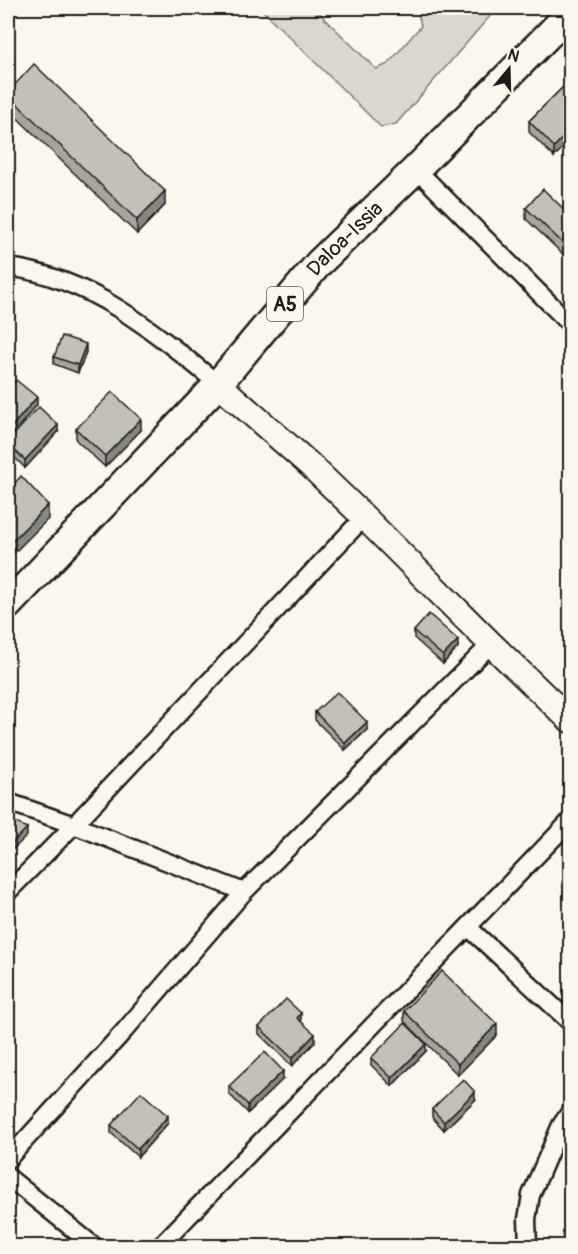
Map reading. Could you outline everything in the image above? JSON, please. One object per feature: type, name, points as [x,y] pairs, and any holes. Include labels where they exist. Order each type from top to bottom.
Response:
[{"type":"main road","name":"Daloa-Issia","points":[[11,597],[218,384],[320,263],[570,12]]},
{"type":"street","points":[[416,169],[570,324]]},
{"type":"street","points":[[8,267],[46,275],[73,284],[123,310],[159,335],[310,465],[570,720]]},
{"type":"street","points":[[8,892],[364,517]]},
{"type":"street","points":[[8,1159],[125,1030],[244,892],[491,644]]},
{"type":"street","points":[[8,802],[74,825],[244,892]]},
{"type":"street","points":[[160,1246],[570,821]]},
{"type":"street","points":[[468,927],[570,1022]]},
{"type":"street","points":[[528,1246],[527,1219],[531,1196],[561,1125],[570,1112]]},
{"type":"street","points":[[8,1177],[94,1246]]},
{"type":"shaded area","points":[[260,8],[314,8],[376,69],[388,64],[421,26],[418,12],[414,8],[497,8],[396,124],[381,127]]},
{"type":"building","points":[[34,64],[165,191],[137,220],[8,95],[8,92]]},
{"type":"building","points":[[570,80],[570,130],[554,147],[529,121]]},
{"type":"building","points":[[543,189],[570,215],[570,250],[526,208]]},
{"type":"building","points":[[62,336],[86,344],[78,365],[54,357]]},
{"type":"building","points":[[16,380],[37,397],[8,431],[8,391]]},
{"type":"building","points":[[112,392],[141,419],[105,456],[76,429]]},
{"type":"building","points":[[39,407],[58,425],[25,460],[8,444],[8,441]]},
{"type":"building","points":[[21,476],[48,505],[8,545],[8,491]]},
{"type":"building","points":[[429,614],[458,640],[443,656],[414,631]]},
{"type":"building","points":[[337,692],[367,722],[345,743],[315,712]]},
{"type":"building","points":[[8,819],[27,828],[8,847]]},
{"type":"building","points":[[442,971],[497,1024],[458,1064],[404,1011]]},
{"type":"building","points":[[286,999],[301,1013],[297,1018],[315,1034],[292,1058],[259,1027]]},
{"type":"building","points":[[405,1023],[426,1044],[392,1078],[371,1058]]},
{"type":"building","points":[[265,1052],[283,1071],[248,1105],[229,1086]]},
{"type":"building","points":[[463,1079],[475,1092],[444,1122],[432,1109]]},
{"type":"building","points":[[141,1092],[168,1116],[138,1149],[111,1125]]}]
